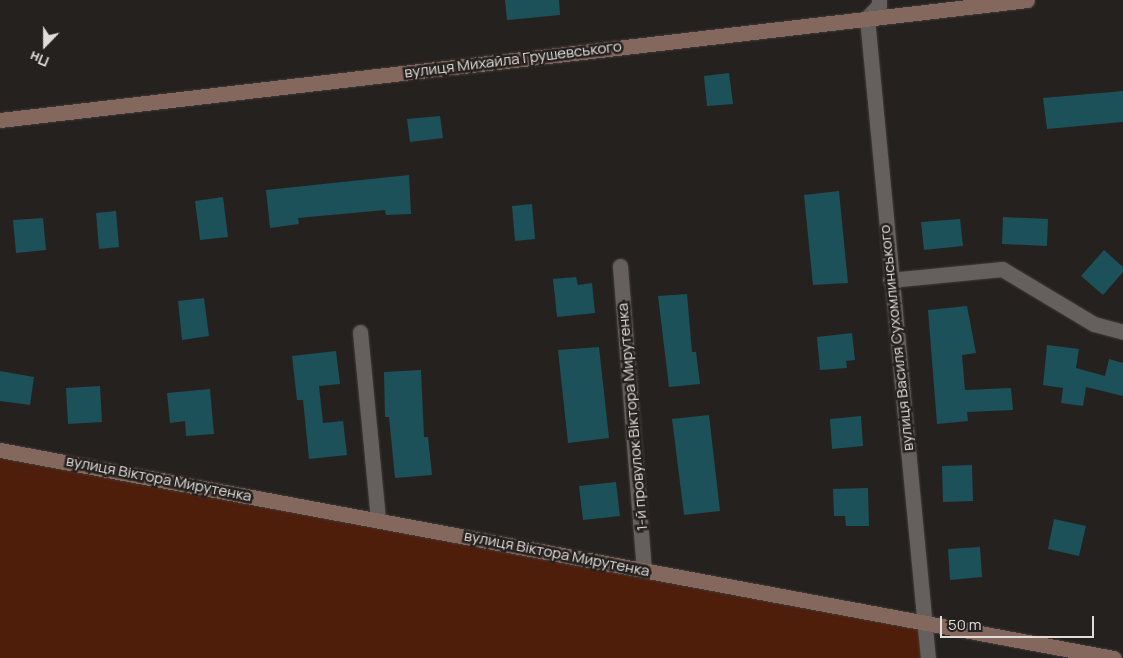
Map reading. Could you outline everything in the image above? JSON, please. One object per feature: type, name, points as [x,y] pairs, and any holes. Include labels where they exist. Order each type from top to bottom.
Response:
[{"type":"street","points":[[867,18],[879,5],[879,0]]},
{"type":"street","name":"вулиця Михайла Грушевського","points":[[0,120],[1027,0]]},
{"type":"street","name":"вулиця Василя Сухомлинського","points":[[867,18],[890,280],[928,658]]},
{"type":"street","name":"1-й провулок Віктора Мирутенка","points":[[620,266],[644,569]]},
{"type":"street","points":[[890,280],[1002,270],[1094,324],[1123,332]]},
{"type":"street","points":[[360,332],[378,519]]},
{"type":"street","name":"вулиця Віктора Мирутенка","points":[[0,450],[644,569],[925,625],[1114,658]]},
{"type":"shaded area","points":[[0,458],[920,621],[923,658],[0,658]]},
{"type":"building","points":[[505,0],[559,0],[560,15],[507,20]]},
{"type":"building","points":[[729,73],[733,104],[707,106],[704,76]]},
{"type":"building","points":[[1123,91],[1123,122],[1047,129],[1043,98]]},
{"type":"building","points":[[440,116],[443,138],[410,142],[407,119]]},
{"type":"building","points":[[409,175],[411,214],[386,215],[385,210],[298,218],[299,224],[270,228],[266,190]]},
{"type":"building","points":[[839,191],[848,283],[813,285],[804,195]]},
{"type":"building","points":[[223,197],[228,237],[200,240],[195,201]]},
{"type":"building","points":[[532,204],[535,239],[515,241],[512,206]]},
{"type":"building","points":[[116,211],[119,247],[99,249],[96,213]]},
{"type":"building","points":[[1003,217],[1048,219],[1047,246],[1002,244]]},
{"type":"building","points":[[43,218],[46,250],[16,253],[13,220]]},
{"type":"building","points":[[960,219],[963,246],[924,250],[921,222]]},
{"type":"building","points":[[1104,250],[1123,267],[1123,272],[1103,295],[1081,276]]},
{"type":"building","points":[[576,277],[578,285],[592,283],[595,313],[557,317],[553,279]]},
{"type":"building","points":[[687,294],[692,352],[696,352],[700,384],[669,387],[658,296]]},
{"type":"building","points":[[204,298],[209,336],[182,340],[178,301]]},
{"type":"building","points":[[967,306],[976,353],[962,355],[965,390],[1011,388],[1013,410],[967,412],[968,421],[937,424],[928,310]]},
{"type":"building","points":[[852,333],[855,360],[846,361],[847,368],[820,370],[817,337]]},
{"type":"building","points":[[1047,345],[1079,349],[1076,368],[1105,376],[1109,359],[1123,363],[1123,396],[1086,387],[1083,406],[1061,403],[1063,388],[1043,385]]},
{"type":"building","points":[[599,347],[609,438],[568,443],[558,350]]},
{"type":"building","points":[[336,351],[340,384],[319,386],[323,423],[343,421],[347,455],[309,459],[303,400],[297,400],[292,356]]},
{"type":"building","points":[[421,370],[424,437],[428,437],[432,475],[395,478],[389,417],[385,417],[384,372]]},
{"type":"building","points":[[0,371],[34,377],[30,405],[0,401]]},
{"type":"building","points":[[100,386],[102,422],[68,424],[66,388]]},
{"type":"building","points":[[210,389],[214,434],[186,436],[185,421],[170,423],[167,393]]},
{"type":"building","points":[[709,415],[720,511],[684,515],[672,419]]},
{"type":"building","points":[[861,416],[863,446],[832,449],[830,419]]},
{"type":"building","points":[[972,465],[973,501],[943,502],[942,466]]},
{"type":"building","points":[[616,482],[620,516],[583,520],[579,486]]},
{"type":"building","points":[[868,488],[869,526],[846,526],[845,516],[834,516],[833,489]]},
{"type":"building","points":[[1054,519],[1086,526],[1079,556],[1048,549]]},
{"type":"building","points":[[980,547],[982,577],[950,580],[948,549]]}]
